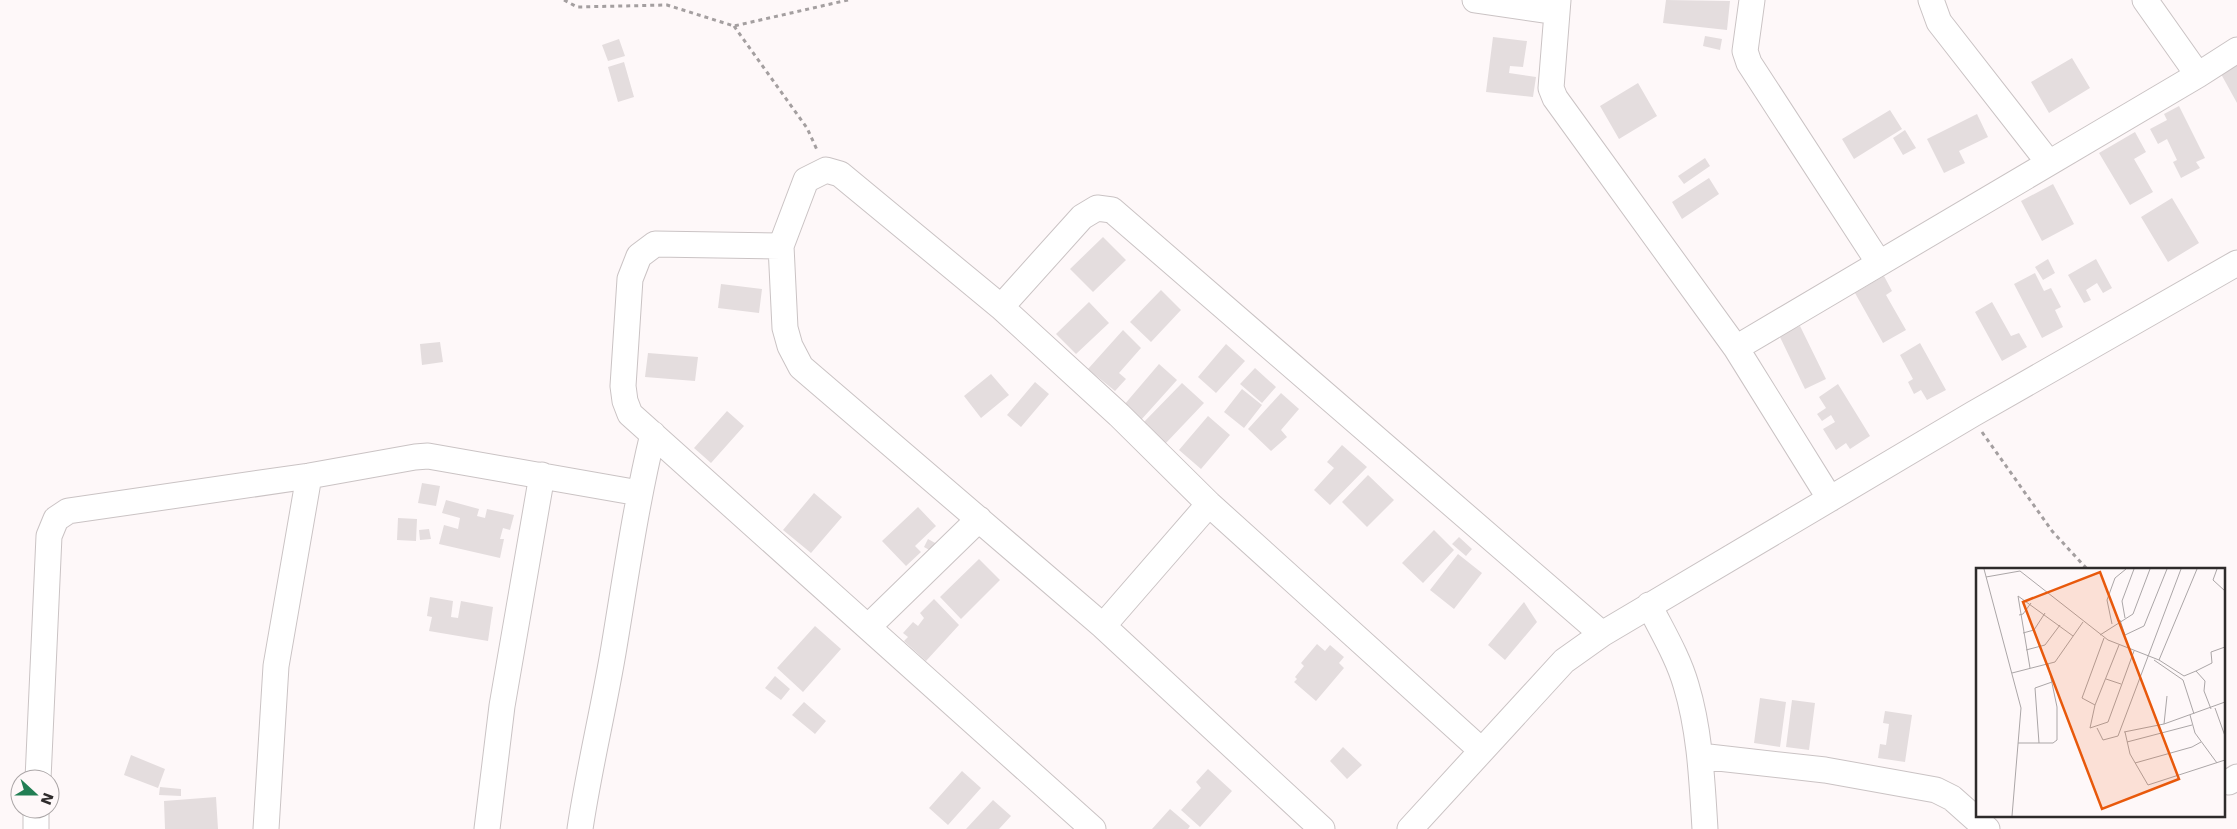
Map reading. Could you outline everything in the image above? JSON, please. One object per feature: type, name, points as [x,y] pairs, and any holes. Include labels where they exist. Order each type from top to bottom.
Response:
[{"type":"street","points":[[1475,0],[1558,6],[1551,88],[1555,98],[1736,348],[1830,499]]},
{"type":"street","points":[[1752,0],[1745,51],[1749,63],[1879,263]]},
{"type":"street","points":[[1931,0],[1939,22],[2050,162]]},
{"type":"street","points":[[2145,0],[2198,75]]},
{"type":"street","points":[[1736,348],[2198,75],[2237,50]]},
{"type":"street","points":[[1322,829],[1103,626],[800,367],[790,346],[785,328],[781,246],[806,180],[826,170],[840,174],[1000,306],[1119,415],[1210,504],[1481,750]]},
{"type":"street","points":[[1000,306],[1082,217],[1097,208],[1112,210],[1602,634]]},
{"type":"street","points":[[781,246],[655,244],[639,256],[630,279],[623,386],[625,401],[630,414],[1093,829]]},
{"type":"street","points":[[1410,829],[1564,660],[1648,605],[1972,414],[2237,263]]},
{"type":"street","points":[[580,829],[614,648],[639,493],[653,434]]},
{"type":"street","points":[[38,769],[49,536],[56,519],[68,511],[308,476],[428,456],[639,493]]},
{"type":"street","points":[[266,829],[276,666],[308,476]]},
{"type":"street","points":[[487,829],[502,706],[542,476]]},
{"type":"street","points":[[1103,626],[1210,504]]},
{"type":"street","points":[[868,627],[979,520]]},
{"type":"street","points":[[1648,605],[1676,658],[1686,685],[1700,756],[1705,829]]},
{"type":"street","points":[[1700,756],[1825,770],[1936,790],[1952,798],[1987,829]]},
{"type":"path","points":[[564,0],[577,6],[667,5],[734,26],[848,0]]},
{"type":"path","points":[[734,26],[807,128],[826,170]]},
{"type":"path","points":[[1972,414],[1988,442],[2052,531],[2086,568]]},
{"type":"building","points":[[1666,0],[1730,1],[1727,30],[1663,23]]},
{"type":"building","points":[[1705,36],[1722,39],[1720,50],[1703,46]]},
{"type":"building","points":[[1493,37],[1527,41],[1523,67],[1510,66],[1509,73],[1536,77],[1533,97],[1486,92]]},
{"type":"building","points":[[619,39],[625,56],[608,61],[602,45]]},
{"type":"building","points":[[2072,58],[2090,88],[2049,113],[2031,82]]},
{"type":"building","points":[[624,62],[634,97],[618,102],[608,67]]},
{"type":"building","points":[[2237,65],[2237,103],[2221,74]]},
{"type":"building","points":[[1638,83],[1657,116],[1619,139],[1600,106]]},
{"type":"building","points":[[2179,106],[2205,158],[2196,162],[2200,168],[2181,178],[2173,162],[2177,160],[2167,139],[2158,144],[2150,129],[2167,120],[2164,114]]},
{"type":"building","points":[[1890,110],[1902,129],[1854,159],[1842,139]]},
{"type":"building","points":[[1977,114],[1988,137],[1959,151],[1965,163],[1944,173],[1927,139]]},
{"type":"building","points":[[1905,130],[1916,148],[1903,155],[1893,138]]},
{"type":"building","points":[[2135,132],[2146,152],[2134,159],[2153,192],[2130,205],[2099,153]]},
{"type":"building","points":[[1705,158],[1710,166],[1684,184],[1678,176]]},
{"type":"building","points":[[1709,178],[1719,194],[1682,219],[1672,202]]},
{"type":"building","points":[[2053,184],[2074,224],[2042,241],[2021,201]]},
{"type":"building","points":[[2172,198],[2199,243],[2168,262],[2141,217]]},
{"type":"building","points":[[1103,237],[1126,260],[1093,292],[1070,269]]},
{"type":"building","points":[[2048,259],[2055,273],[2043,280],[2035,267]]},
{"type":"building","points":[[2096,259],[2112,288],[2103,293],[2097,283],[2086,290],[2091,300],[2084,303],[2068,275]]},
{"type":"building","points":[[2035,273],[2044,291],[2051,288],[2061,307],[2055,310],[2063,327],[2042,338],[2014,284]]},
{"type":"building","points":[[1884,276],[1892,291],[1886,295],[1906,330],[1883,343],[1855,293]]},
{"type":"building","points":[[721,284],[762,289],[759,313],[718,308]]},
{"type":"building","points":[[1161,290],[1181,310],[1151,342],[1130,322]]},
{"type":"building","points":[[1089,302],[1109,323],[1076,354],[1056,334]]},
{"type":"building","points":[[1992,302],[2011,336],[2019,333],[2027,347],[2002,361],[1975,312]]},
{"type":"building","points":[[1800,326],[1826,379],[1805,389],[1779,335]]},
{"type":"building","points":[[1123,330],[1141,348],[1119,373],[1126,379],[1115,391],[1088,369]]},
{"type":"building","points":[[440,342],[443,362],[422,365],[420,344]]},
{"type":"building","points":[[1920,343],[1946,390],[1927,400],[1921,390],[1914,394],[1908,382],[1913,379],[1900,355]]},
{"type":"building","points":[[1226,344],[1245,361],[1216,393],[1198,377]]},
{"type":"building","points":[[648,353],[698,357],[695,381],[645,377]]},
{"type":"building","points":[[1159,364],[1177,380],[1141,420],[1124,405]]},
{"type":"building","points":[[1255,368],[1276,387],[1262,403],[1240,384]]},
{"type":"building","points":[[991,374],[1009,395],[981,418],[964,396]]},
{"type":"building","points":[[1035,382],[1049,394],[1021,427],[1007,415]]},
{"type":"building","points":[[1182,383],[1204,403],[1165,444],[1143,423]]},
{"type":"building","points":[[1838,384],[1870,436],[1850,449],[1846,443],[1836,450],[1823,429],[1835,422],[1831,415],[1822,421],[1817,414],[1826,408],[1819,397]]},
{"type":"building","points":[[1242,389],[1262,405],[1244,428],[1224,412]]},
{"type":"building","points":[[1281,393],[1299,409],[1281,430],[1287,437],[1271,451],[1248,429]]},
{"type":"building","points":[[727,411],[744,426],[711,463],[694,448]]},
{"type":"building","points":[[1208,416],[1230,435],[1201,469],[1179,450]]},
{"type":"building","points":[[1342,445],[1367,467],[1330,505],[1314,490],[1334,468],[1327,462]]},
{"type":"building","points":[[1368,475],[1394,500],[1367,527],[1342,502]]},
{"type":"building","points":[[422,483],[440,486],[436,506],[418,503]]},
{"type":"building","points":[[814,493],[842,517],[811,553],[783,530]]},
{"type":"building","points":[[446,500],[479,509],[477,516],[485,518],[487,509],[514,515],[510,530],[503,528],[500,539],[504,539],[500,558],[439,544],[444,525],[458,529],[460,518],[442,513]]},
{"type":"building","points":[[918,507],[936,526],[915,546],[921,552],[906,566],[882,541]]},
{"type":"building","points":[[398,518],[417,519],[416,541],[397,540]]},
{"type":"building","points":[[429,529],[431,539],[420,540],[419,530]]},
{"type":"building","points":[[1434,530],[1454,550],[1423,583],[1402,563]]},
{"type":"building","points":[[1459,537],[1472,549],[1466,556],[1452,544]]},
{"type":"building","points":[[928,539],[937,544],[933,552],[924,547]]},
{"type":"building","points":[[1458,554],[1482,573],[1454,609],[1430,590]]},
{"type":"building","points":[[979,559],[1000,580],[961,619],[940,597]]},
{"type":"building","points":[[430,597],[453,601],[451,617],[458,618],[461,601],[493,607],[488,641],[429,631],[432,617],[427,616]]},
{"type":"building","points":[[934,599],[959,625],[926,661],[904,641],[908,637],[903,633],[913,622],[918,626],[924,618],[920,613]]},
{"type":"building","points":[[1524,602],[1537,622],[1505,660],[1488,645]]},
{"type":"building","points":[[815,626],[841,649],[803,692],[777,668]]},
{"type":"building","points":[[1317,644],[1325,651],[1330,645],[1344,657],[1339,663],[1344,668],[1316,701],[1294,682],[1297,679],[1295,677],[1304,666],[1301,663]]},
{"type":"building","points":[[775,676],[790,689],[781,700],[765,688]]},
{"type":"building","points":[[1760,698],[1786,702],[1780,747],[1754,743]]},
{"type":"building","points":[[1792,700],[1815,703],[1809,750],[1786,747]]},
{"type":"building","points":[[804,702],[826,721],[815,734],[792,715]]},
{"type":"building","points":[[1885,711],[1912,715],[1905,762],[1878,758],[1880,744],[1886,745],[1889,724],[1883,723]]},
{"type":"building","points":[[1343,747],[1362,765],[1347,779],[1330,761]]},
{"type":"building","points":[[131,755],[165,769],[158,788],[124,775]]},
{"type":"building","points":[[1208,769],[1232,791],[1200,827],[1181,810],[1201,788],[1196,782]]},
{"type":"building","points":[[962,771],[981,788],[948,825],[929,808]]},
{"type":"building","points":[[160,787],[181,789],[181,796],[159,795]]},
{"type":"building","points":[[216,797],[218,829],[165,829],[164,801]]},
{"type":"building","points":[[993,800],[1011,816],[999,829],[966,829]]},
{"type":"building","points":[[1170,809],[1190,826],[1188,829],[1152,829]]}]
